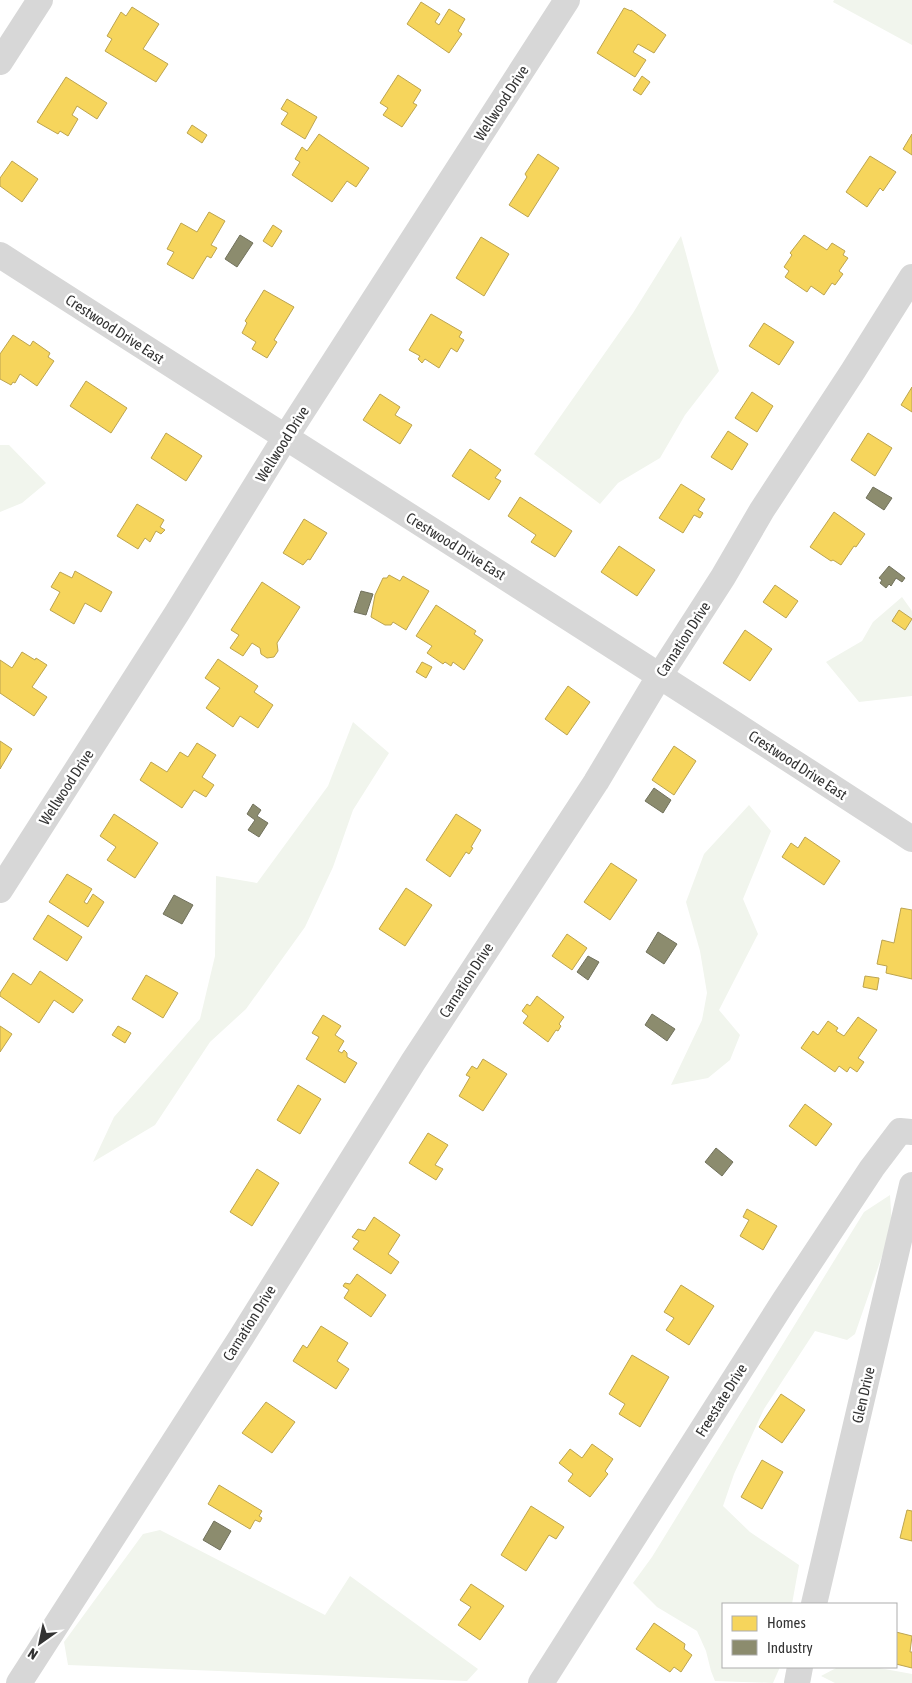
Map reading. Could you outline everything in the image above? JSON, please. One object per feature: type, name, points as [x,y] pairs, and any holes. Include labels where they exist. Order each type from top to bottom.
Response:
[{"type":"street","points":[[0,62],[40,0]]},
{"type":"street","name":"Wellwood Drive","points":[[0,890],[167,629],[285,438],[566,0]]},
{"type":"street","name":"Crestwood Drive East","points":[[0,255],[660,675],[912,839]]},
{"type":"street","name":"Carnation Drive","points":[[19,1683],[242,1336],[413,1062],[596,782],[660,675],[723,577],[762,510],[912,278]]},
{"type":"street","name":"Freestate Drive","points":[[541,1683],[784,1301],[872,1168],[900,1131],[912,1132]]},
{"type":"street","name":"Glen Drive","points":[[814,1603],[912,1185]]},
{"type":"street","points":[[797,1683],[800,1668]]},
{"type":"shaded area","points":[[834,0],[912,0],[912,45],[833,2]]},
{"type":"shaded area","points":[[681,236],[719,371],[685,415],[660,458],[618,483],[600,504],[534,454],[633,313]]},
{"type":"shaded area","points":[[0,445],[9,445],[46,483],[22,503],[0,512]]},
{"type":"shaded area","points":[[902,597],[912,611],[912,696],[859,702],[826,662],[862,641],[873,622]]},
{"type":"shaded area","points":[[353,722],[389,753],[353,810],[333,867],[305,927],[246,1009],[210,1042],[155,1125],[93,1162],[114,1117],[200,1019],[215,956],[216,876],[257,883],[328,786]]},
{"type":"shaded area","points":[[749,805],[771,831],[743,899],[758,934],[719,1010],[740,1035],[730,1060],[708,1078],[671,1085],[702,1020],[707,993],[700,951],[686,902],[704,854]]},
{"type":"shaded area","points":[[890,1195],[892,1227],[855,1334],[847,1340],[815,1331],[764,1409],[734,1474],[723,1506],[750,1532],[799,1565],[792,1603],[722,1603],[722,1668],[780,1668],[773,1683],[715,1681],[706,1651],[697,1631],[657,1607],[633,1583],[652,1557],[864,1212]]},
{"type":"shaded area","points":[[160,1530],[325,1615],[350,1576],[478,1669],[467,1681],[68,1665],[64,1642],[143,1534]]},
{"type":"shaded area","points":[[836,1668],[879,1668],[912,1674],[912,1683],[835,1683],[821,1676]]},
{"type":"building: Homes","points":[[421,2],[440,14],[435,22],[439,25],[449,9],[465,19],[458,31],[462,34],[449,53],[407,24]]},
{"type":"building: Homes","points":[[132,7],[159,24],[143,49],[168,64],[156,82],[105,51],[112,39],[107,36],[121,12],[126,16]]},
{"type":"building: Homes","points":[[624,8],[631,10],[666,35],[654,53],[638,44],[633,52],[646,60],[635,77],[597,53]]},
{"type":"building: Homes","points":[[398,75],[421,90],[413,103],[417,105],[402,127],[383,115],[388,108],[380,103]]},
{"type":"building: Homes","points":[[642,76],[650,82],[641,95],[633,90]]},
{"type":"building: Homes","points":[[66,77],[107,103],[97,119],[77,106],[72,115],[78,119],[68,136],[60,131],[58,134],[37,122]]},
{"type":"building: Homes","points":[[287,99],[317,117],[305,139],[281,124],[288,113],[281,109]]},
{"type":"building: Homes","points":[[192,125],[207,135],[202,143],[187,133]]},
{"type":"building: Homes","points":[[319,134],[369,168],[356,187],[347,181],[332,202],[292,175],[300,162],[295,159],[302,147],[307,151]]},
{"type":"building: Homes","points":[[912,134],[912,155],[903,149]]},
{"type":"building: Homes","points":[[538,154],[559,168],[528,217],[509,205],[527,177],[525,174]]},
{"type":"building: Homes","points":[[870,156],[896,172],[883,191],[880,188],[867,207],[846,192]]},
{"type":"building: Homes","points":[[12,161],[38,179],[22,202],[0,186],[0,178]]},
{"type":"building: Homes","points":[[209,212],[225,221],[211,245],[217,248],[211,258],[207,256],[193,279],[167,264],[174,252],[167,249],[181,223],[197,232]]},
{"type":"building: Homes","points":[[273,225],[282,231],[272,247],[263,241]]},
{"type":"building: Homes","points":[[804,235],[827,250],[832,243],[845,251],[843,255],[848,258],[839,271],[843,274],[835,285],[832,283],[824,295],[811,286],[807,292],[785,277],[789,271],[784,267],[792,255],[790,253]]},
{"type":"building: Homes","points":[[481,237],[509,254],[484,296],[456,278]]},
{"type":"building: Homes","points":[[264,290],[294,307],[274,340],[277,342],[267,358],[252,349],[256,342],[242,333],[247,323],[245,321]]},
{"type":"building: Homes","points":[[431,314],[462,332],[459,337],[464,340],[457,352],[451,348],[439,368],[425,359],[422,363],[418,359],[420,356],[409,350]]},
{"type":"building: Homes","points":[[764,323],[794,342],[779,365],[749,346]]},
{"type":"building: Homes","points":[[13,335],[30,346],[33,341],[50,353],[48,357],[54,361],[37,386],[20,374],[15,383],[13,382],[11,385],[0,379],[0,354]]},
{"type":"building: Homes","points":[[86,381],[127,408],[111,433],[70,406]]},
{"type":"building: Homes","points":[[912,387],[912,412],[901,405]]},
{"type":"building: Homes","points":[[752,392],[773,406],[757,432],[735,418]]},
{"type":"building: Homes","points":[[380,394],[400,407],[395,415],[412,425],[400,444],[363,420]]},
{"type":"building: Homes","points":[[728,431],[748,444],[732,470],[711,457]]},
{"type":"building: Homes","points":[[166,433],[202,456],[186,481],[151,458]]},
{"type":"building: Homes","points":[[868,433],[892,448],[875,476],[851,460]]},
{"type":"building: Homes","points":[[470,449],[501,470],[495,478],[501,481],[489,500],[452,476]]},
{"type":"building: Homes","points":[[681,484],[705,499],[698,510],[703,513],[700,518],[694,515],[683,533],[659,518]]},
{"type":"building: Homes","points":[[520,497],[572,531],[555,557],[531,542],[536,535],[508,516]]},
{"type":"building: Homes","points":[[137,504],[164,520],[160,527],[165,530],[161,534],[156,531],[150,542],[145,538],[138,549],[117,536]]},
{"type":"building: Homes","points":[[834,512],[865,534],[841,565],[833,560],[831,561],[810,547]]},
{"type":"building: Homes","points":[[304,519],[327,533],[310,560],[308,559],[303,565],[283,553]]},
{"type":"building: Homes","points":[[619,546],[655,570],[637,596],[601,572]]},
{"type":"building: Homes","points":[[75,571],[112,592],[101,612],[85,603],[74,624],[50,610],[60,592],[51,587],[60,572],[72,578]]},
{"type":"building: Homes","points":[[389,575],[400,581],[403,576],[429,591],[406,630],[393,622],[391,625],[385,625],[371,617],[375,595],[383,578],[387,578]]},
{"type":"building: Homes","points":[[262,582],[300,607],[277,643],[278,651],[274,657],[267,658],[261,654],[260,648],[252,643],[243,656],[230,648],[239,635],[231,630]]},
{"type":"building: Homes","points":[[775,585],[798,601],[786,618],[763,602]]},
{"type":"building: Homes","points":[[436,605],[476,631],[474,634],[483,640],[464,670],[453,662],[451,666],[445,662],[443,664],[427,653],[432,646],[416,636]]},
{"type":"building: Homes","points":[[899,610],[912,619],[905,630],[892,621]]},
{"type":"building: Homes","points":[[745,630],[772,649],[750,681],[723,663]]},
{"type":"building: Homes","points":[[22,652],[47,665],[32,687],[47,697],[34,716],[0,693],[0,660],[12,668]]},
{"type":"building: Homes","points":[[218,659],[258,686],[254,692],[273,705],[258,728],[240,716],[233,727],[206,708],[220,688],[205,678]]},
{"type":"building: Homes","points":[[422,662],[432,667],[426,678],[416,672]]},
{"type":"building: Homes","points":[[568,686],[590,702],[567,735],[545,719]]},
{"type":"building: Homes","points":[[0,741],[12,749],[0,769]]},
{"type":"building: Homes","points":[[197,743],[216,755],[202,777],[214,785],[206,797],[194,790],[182,808],[140,780],[151,762],[167,772],[180,752],[188,757]]},
{"type":"building: Homes","points":[[674,746],[696,761],[674,795],[652,780]]},
{"type":"building: Homes","points":[[114,814],[158,843],[135,878],[107,860],[116,847],[100,836]]},
{"type":"building: Homes","points":[[456,814],[481,830],[471,847],[473,848],[469,854],[466,852],[450,877],[426,860]]},
{"type":"building: Homes","points":[[805,837],[840,861],[824,885],[782,857],[791,843],[798,848]]},
{"type":"building: Homes","points":[[611,863],[637,880],[610,920],[584,902]]},
{"type":"building: Homes","points":[[67,874],[92,889],[84,902],[87,904],[93,894],[104,902],[88,927],[49,902]]},
{"type":"building: Homes","points":[[406,888],[432,905],[405,946],[379,929]]},
{"type":"building: Homes","points":[[901,908],[912,910],[912,979],[886,973],[887,966],[877,964],[882,940],[894,943]]},
{"type":"building: Homes","points":[[48,915],[82,937],[67,961],[33,939]]},
{"type":"building: Homes","points":[[567,934],[587,948],[572,970],[552,956]]},
{"type":"building: Homes","points":[[40,971],[83,1000],[73,1013],[54,1000],[39,1023],[0,996],[13,973],[31,985]]},
{"type":"building: Homes","points":[[146,975],[178,993],[163,1018],[132,999]]},
{"type":"building: Homes","points":[[865,976],[879,978],[877,990],[863,987]]},
{"type":"building: Homes","points":[[537,996],[564,1017],[559,1024],[561,1026],[558,1031],[556,1030],[548,1042],[523,1023],[528,1016],[522,1011],[527,1004],[530,1006]]},
{"type":"building: Homes","points":[[323,1015],[341,1026],[335,1035],[344,1041],[338,1051],[342,1053],[344,1050],[347,1053],[347,1057],[357,1063],[345,1083],[306,1059],[319,1037],[312,1033]]},
{"type":"building: Homes","points":[[858,1017],[877,1030],[858,1058],[864,1062],[857,1072],[850,1067],[847,1072],[839,1066],[835,1072],[801,1048],[813,1031],[818,1035],[828,1021],[838,1028],[836,1031],[844,1036]]},
{"type":"building: Homes","points":[[0,1026],[12,1034],[0,1052]]},
{"type":"building: Homes","points":[[118,1026],[131,1033],[125,1043],[112,1035]]},
{"type":"building: Homes","points":[[483,1059],[507,1074],[483,1111],[459,1096],[470,1077],[466,1075],[472,1066],[477,1069]]},
{"type":"building: Homes","points":[[298,1085],[321,1099],[300,1134],[277,1120]]},
{"type":"building: Homes","points":[[805,1104],[832,1124],[816,1146],[789,1126]]},
{"type":"building: Homes","points":[[428,1133],[448,1145],[435,1165],[443,1169],[436,1180],[409,1163]]},
{"type":"building: Homes","points":[[257,1169],[279,1183],[252,1226],[230,1212]]},
{"type":"building: Homes","points":[[747,1209],[777,1226],[763,1250],[740,1236],[749,1220],[743,1217]]},
{"type":"building: Homes","points":[[374,1217],[400,1235],[388,1254],[399,1262],[391,1274],[353,1249],[359,1241],[352,1237],[358,1229],[365,1231]]},
{"type":"building: Homes","points":[[357,1274],[386,1295],[371,1317],[344,1298],[349,1290],[343,1286],[345,1283],[350,1284]]},
{"type":"building: Homes","points":[[681,1285],[714,1306],[689,1345],[666,1330],[674,1318],[664,1312]]},
{"type":"building: Homes","points":[[321,1326],[348,1343],[337,1361],[349,1369],[336,1389],[293,1361],[303,1345],[307,1348]]},
{"type":"building: Homes","points":[[632,1355],[669,1377],[640,1427],[619,1414],[625,1404],[609,1394]]},
{"type":"building: Homes","points":[[781,1394],[805,1410],[782,1443],[759,1427]]},
{"type":"building: Homes","points":[[266,1402],[295,1422],[272,1453],[242,1433]]},
{"type":"building: Homes","points":[[592,1444],[613,1459],[605,1471],[608,1474],[590,1497],[568,1481],[573,1474],[559,1463],[570,1449],[582,1458]]},
{"type":"building: Homes","points":[[762,1460],[783,1472],[762,1509],[741,1497]]},
{"type":"building: Homes","points":[[219,1485],[262,1511],[259,1516],[262,1518],[260,1522],[255,1520],[250,1529],[208,1504]]},
{"type":"building: Homes","points":[[531,1506],[564,1527],[556,1539],[549,1535],[526,1571],[501,1555]]},
{"type":"building: Homes","points":[[907,1510],[912,1511],[912,1541],[900,1538]]},
{"type":"building: Homes","points":[[471,1584],[504,1606],[480,1640],[458,1625],[471,1607],[460,1600]]},
{"type":"building: Homes","points":[[654,1623],[685,1644],[684,1649],[692,1655],[681,1672],[674,1667],[670,1672],[636,1649]]},
{"type":"building: Homes","points":[[897,1632],[912,1636],[910,1652],[912,1652],[912,1668],[897,1664]]},
{"type":"building: Industry","points":[[240,235],[253,243],[237,267],[225,259]]},
{"type":"building: Industry","points":[[873,487],[892,498],[884,510],[866,498]]},
{"type":"building: Industry","points":[[889,566],[905,578],[902,582],[896,578],[891,586],[889,584],[886,588],[880,583],[882,580],[879,578]]},
{"type":"building: Industry","points":[[361,591],[373,594],[366,615],[354,612]]},
{"type":"building: Industry","points":[[654,788],[671,800],[663,813],[645,801]]},
{"type":"building: Industry","points":[[253,804],[261,810],[257,816],[268,823],[259,837],[248,830],[255,820],[247,814]]},
{"type":"building: Industry","points":[[174,895],[193,905],[182,924],[163,914]]},
{"type":"building: Industry","points":[[658,932],[677,944],[664,964],[646,952]]},
{"type":"building: Industry","points":[[588,956],[599,962],[588,980],[577,972]]},
{"type":"building: Industry","points":[[652,1014],[675,1029],[667,1041],[645,1025]]},
{"type":"building: Industry","points":[[716,1148],[733,1162],[722,1176],[705,1162]]},
{"type":"building: Industry","points":[[214,1521],[231,1531],[220,1550],[203,1540]]}]
